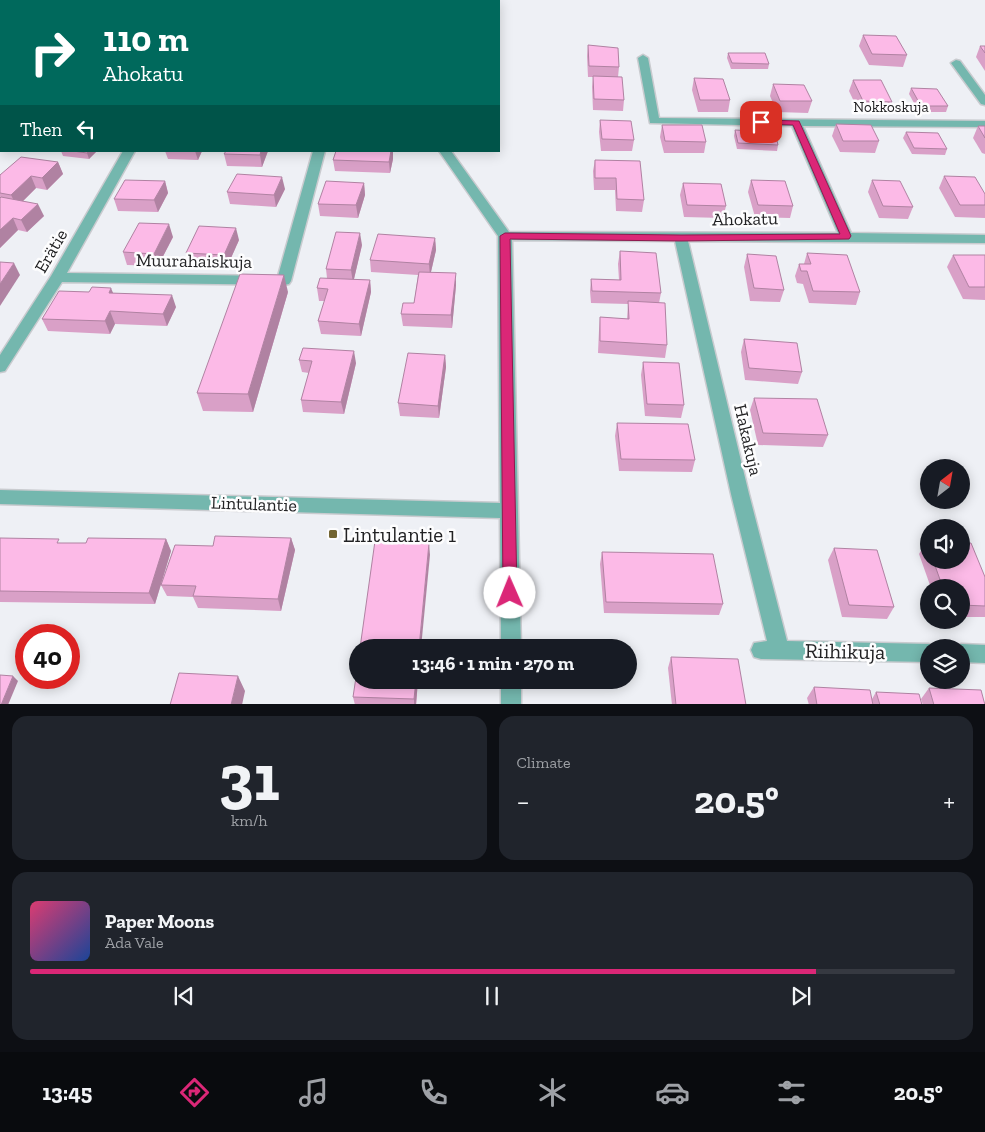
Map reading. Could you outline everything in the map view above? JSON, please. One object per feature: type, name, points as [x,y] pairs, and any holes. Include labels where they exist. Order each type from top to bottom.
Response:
[{"type":"street","name":"Nokkoskuja","points":[[644,58],[654,121],[985,124]]},
{"type":"street","points":[[956,62],[985,102]]},
{"type":"street","points":[[796,123],[846,236]]},
{"type":"street","name":"Erätie","points":[[0,367],[58,277],[128,152]]},
{"type":"street","name":"Muurahaiskuja","points":[[58,277],[284,281],[319,152]]},
{"type":"street","points":[[446,152],[505,236],[510,639]]},
{"type":"street","name":"Ahokatu","points":[[505,236],[681,238],[846,236],[985,240]]},
{"type":"street","name":"Hakakuja","points":[[681,238],[740,494],[770,650]]},
{"type":"street","name":"Lintulantie","points":[[0,497],[508,511]]},
{"type":"street","name":"Riihikuja","points":[[770,650],[920,653]]},
{"type":"street","points":[[970,653],[985,654]]},
{"type":"street","points":[[511,689],[511,704]]},
{"type":"building","points":[[863,35],[896,36],[907,55],[872,54]]},
{"type":"building","points":[[588,45],[618,48],[619,67],[589,66]]},
{"type":"building","points":[[980,46],[985,46],[985,53]]},
{"type":"building","points":[[728,53],[765,53],[769,64],[732,63]]},
{"type":"building","points":[[593,76],[622,77],[624,100],[594,99]]},
{"type":"building","points":[[694,78],[723,79],[730,100],[700,100]]},
{"type":"building","points":[[853,80],[881,80],[892,102],[863,101]]},
{"type":"building","points":[[773,84],[804,85],[812,101],[780,101]]},
{"type":"building","points":[[911,88],[937,89],[948,106],[921,106]]},
{"type":"building","points":[[600,120],[631,121],[634,140],[602,139]]},
{"type":"building","points":[[836,124],[871,125],[879,141],[843,141]]},
{"type":"building","points":[[662,125],[702,125],[706,142],[665,141]]},
{"type":"building","points":[[978,126],[985,126],[985,138]]},
{"type":"building","points":[[735,130],[775,132],[778,145],[738,143]]},
{"type":"building","points":[[906,132],[938,133],[947,149],[914,148]]},
{"type":"building","points":[[225,152],[261,152],[260,155],[224,154]]},
{"type":"building","points":[[336,152],[391,152],[389,162],[333,160]]},
{"type":"building","points":[[21,157],[58,162],[42,178],[31,176],[11,195],[0,193],[0,175]]},
{"type":"building","points":[[595,160],[640,161],[644,200],[617,199],[616,178],[595,178]]},
{"type":"building","points":[[237,174],[282,177],[274,195],[227,192]]},
{"type":"building","points":[[944,176],[975,177],[985,194],[985,205],[960,205]]},
{"type":"building","points":[[125,180],[165,181],[154,200],[114,199]]},
{"type":"building","points":[[751,180],[785,181],[793,206],[758,205]]},
{"type":"building","points":[[872,180],[900,181],[913,207],[883,206]]},
{"type":"building","points":[[326,181],[364,183],[356,205],[318,204]]},
{"type":"building","points":[[683,183],[721,184],[726,206],[687,205]]},
{"type":"building","points":[[1,197],[38,204],[21,220],[13,218],[0,230]]},
{"type":"building","points":[[139,223],[169,224],[154,254],[123,252]]},
{"type":"building","points":[[199,226],[236,228],[224,255],[186,253]]},
{"type":"building","points":[[336,232],[360,233],[351,270],[326,269]]},
{"type":"building","points":[[378,234],[435,238],[429,264],[370,260]]},
{"type":"building","points":[[620,251],[656,253],[661,293],[592,291],[591,279],[621,280]]},
{"type":"building","points":[[807,253],[847,255],[860,292],[813,291],[807,271],[801,271],[799,264],[811,264]]},
{"type":"building","points":[[747,254],[776,256],[784,290],[754,288]]},
{"type":"building","points":[[953,255],[985,255],[985,287],[969,287]]},
{"type":"building","points":[[0,262],[14,263],[0,284]]},
{"type":"building","points":[[419,272],[456,273],[451,315],[401,314],[403,303],[414,303]]},
{"type":"building","points":[[240,274],[284,275],[248,394],[197,393]]},
{"type":"building","points":[[320,278],[370,280],[359,324],[318,321],[328,289],[317,288]]},
{"type":"building","points":[[92,287],[111,288],[109,293],[172,295],[163,314],[110,311],[105,321],[42,319],[59,291],[89,292]]},
{"type":"building","points":[[628,301],[665,303],[667,345],[600,341],[600,317],[629,319]]},
{"type":"building","points":[[744,339],[797,343],[802,372],[749,368]]},
{"type":"building","points":[[303,348],[354,351],[341,402],[301,400],[312,361],[299,360]]},
{"type":"building","points":[[408,353],[445,355],[438,406],[398,403]]},
{"type":"building","points":[[643,362],[679,363],[684,405],[647,404]]},
{"type":"building","points":[[754,398],[817,399],[828,435],[763,433]]},
{"type":"building","points":[[617,423],[688,424],[695,460],[621,459]]},
{"type":"building","points":[[215,536],[291,538],[278,599],[193,596],[196,586],[161,585],[175,545],[213,546]]},
{"type":"building","points":[[0,538],[59,539],[57,543],[86,543],[88,538],[166,539],[149,593],[0,591]]},
{"type":"building","points":[[375,541],[429,543],[420,639],[361,639]]},
{"type":"building","points":[[971,543],[985,577],[985,606],[970,605],[970,579],[940,579],[936,569],[970,569]]},
{"type":"building","points":[[834,548],[877,550],[894,607],[849,605]]},
{"type":"building","points":[[602,552],[713,554],[723,604],[606,602]]},
{"type":"building","points":[[671,657],[738,659],[746,704],[676,704]]},
{"type":"building","points":[[179,673],[238,676],[231,704],[170,704]]},
{"type":"building","points":[[0,675],[13,676],[1,704]]},
{"type":"building","points":[[814,687],[870,690],[873,704],[817,704]]},
{"type":"building","points":[[354,689],[415,689],[414,699],[353,697]]},
{"type":"building","points":[[929,689],[981,690],[985,704],[934,704]]},
{"type":"building","points":[[876,692],[919,694],[922,704],[880,704]]},
{"type":"place","name":"Lintulantie 1","points":[[333,534]]},
{"type":"route","points":[[510,593],[505,236],[681,238],[846,236],[796,123],[761,122]]}]
